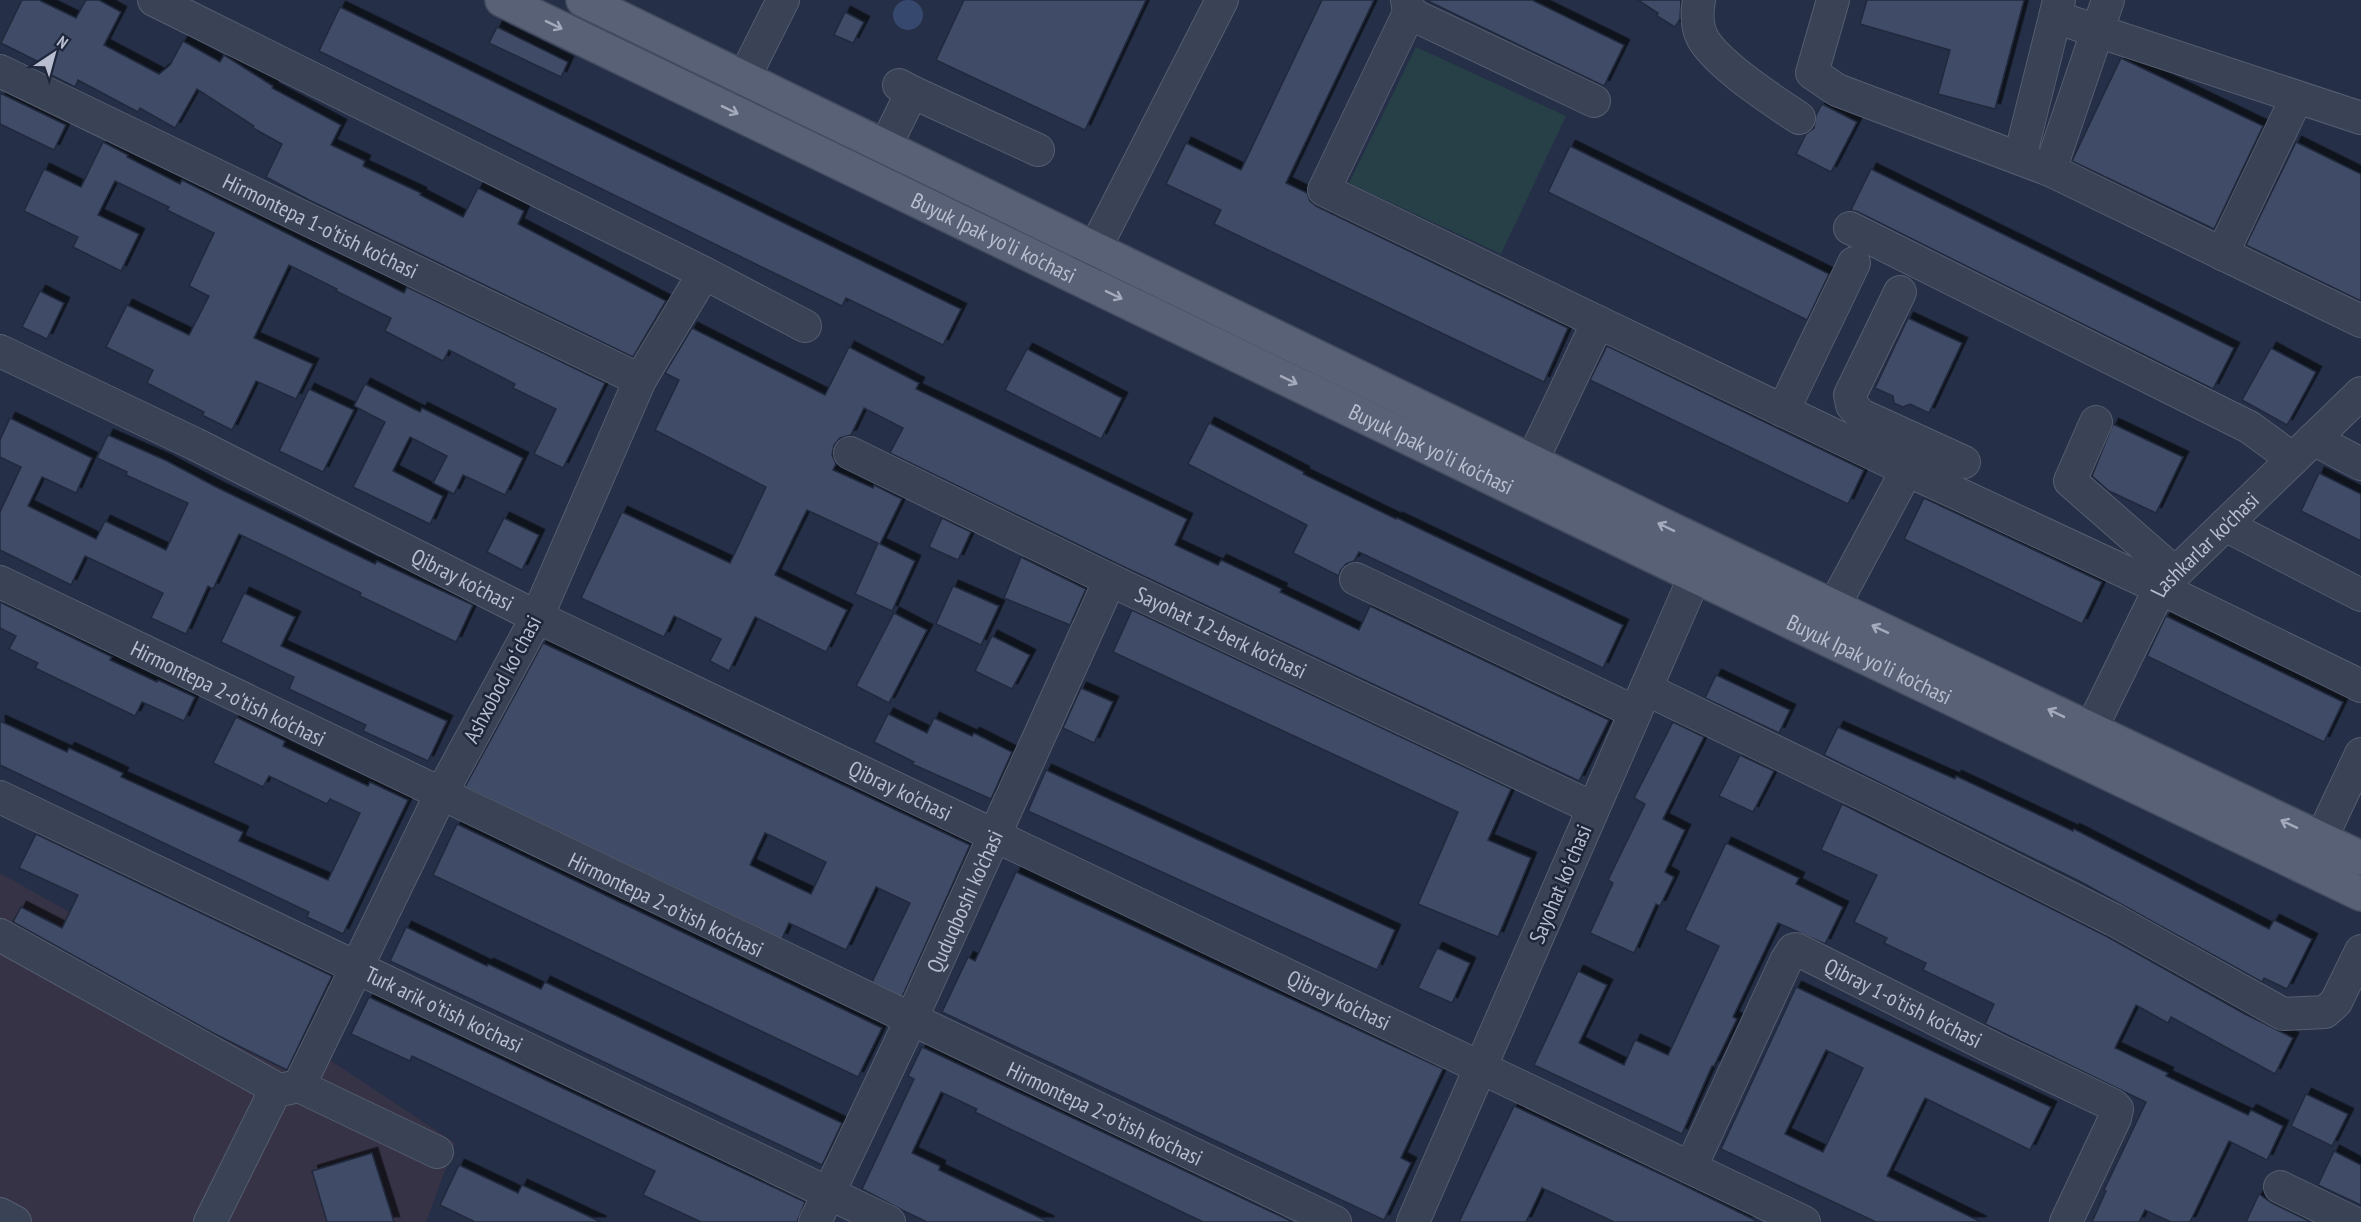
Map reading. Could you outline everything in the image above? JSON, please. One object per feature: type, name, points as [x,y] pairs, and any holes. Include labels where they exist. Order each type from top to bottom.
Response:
[{"type":"main road","name":"Buyuk Ipak yo'li ko'chasi","points":[[502,0],[1695,576],[2361,894]]},
{"type":"main road","name":"Buyuk Ipak yo'li ko'chasi","points":[[586,1],[1708,546],[2361,858]]},
{"type":"street","points":[[154,0],[704,273],[805,326]]},
{"type":"street","points":[[744,78],[783,0]]},
{"type":"street","points":[[1080,279],[1222,0]]},
{"type":"street","points":[[1700,0],[1697,12],[1702,37],[1738,74],[1799,118]]},
{"type":"street","points":[[1833,0],[1812,72],[1837,90],[2050,170],[2361,321]]},
{"type":"street","points":[[2050,170],[2108,0]]},
{"type":"street","points":[[1594,101],[1408,7],[1324,190],[1783,411],[1914,456],[2168,580],[2361,686]]},
{"type":"street","points":[[2020,157],[2057,8],[2098,33],[2361,118]]},
{"type":"street","name":"Hirmontepa 1-o'tish ko'chasi","points":[[0,71],[640,380]]},
{"type":"street","points":[[885,147],[905,89],[1038,150]]},
{"type":"street","points":[[2222,254],[2298,97]]},
{"type":"street","points":[[1850,228],[2249,427],[2303,449],[2361,464]]},
{"type":"street","points":[[1783,411],[1854,263]]},
{"type":"street","name":"Ashxobod koʻchasi","points":[[210,1222],[356,969],[440,796],[537,616],[640,380],[704,273]]},
{"type":"street","points":[[1900,292],[1850,396],[1852,405],[1861,415],[1914,456],[1964,462]]},
{"type":"street","points":[[1532,461],[1598,322]]},
{"type":"street","name":"Qibray ko'chasi","points":[[0,351],[195,444],[537,616],[1804,1222]]},
{"type":"street","name":"Lashkarlar ko'chasi","points":[[2091,729],[2168,580],[2361,393]]},
{"type":"street","points":[[2096,422],[2070,481],[2168,580]]},
{"type":"street","name":"Sayohat 12-berk ko'chasi","points":[[850,453],[1110,580],[1593,808]]},
{"type":"street","points":[[1834,606],[1914,456]]},
{"type":"street","points":[[2225,525],[2361,595]]},
{"type":"street","name":"Sayohat koʻchasi","points":[[1413,1222],[1708,546]]},
{"type":"street","points":[[1356,579],[1886,805],[2114,920],[2283,1014],[2325,1012],[2336,1002],[2361,951]]},
{"type":"street","name":"Quduqboshi ko'chasi","points":[[815,1222],[910,1022],[1110,580]]},
{"type":"street","name":"Hirmontepa 2-o'tish ko'chasi","points":[[0,582],[910,1022],[1335,1222]]},
{"type":"street","points":[[2321,839],[2361,754]]},
{"type":"street","name":"Turk arik o'tish ko'chasi","points":[[0,797],[889,1222]]},
{"type":"street","points":[[0,935],[272,1086],[287,1088],[437,1152]]},
{"type":"street","name":"Qibray 1-o'tish ko'chasi","points":[[1691,1167],[1786,961],[1796,949],[2117,1109],[2115,1118],[2066,1222]]},
{"type":"street","points":[[2280,1187],[2352,1222]]},
{"type":"street","points":[[0,1214],[15,1222]]},
{"type":"shaded area","points":[[0,873],[316,1051],[455,1143],[426,1222],[0,1222]]},
{"type":"green space","points":[[1416,47],[1566,116],[1501,254],[1349,183]]},
{"type":"water","points":[[908,0],[914,1],[922,9],[922,21],[914,29],[908,30],[902,29],[894,21],[893,15],[894,9],[902,1]]},
{"type":"building","points":[[22,0],[39,0],[76,18],[86,0],[99,0],[121,12],[104,45],[159,74],[170,65],[183,41],[220,62],[224,55],[273,86],[272,88],[341,125],[331,145],[365,161],[363,166],[421,193],[420,195],[463,217],[478,188],[524,211],[518,224],[666,301],[633,357],[266,177],[282,144],[253,128],[254,126],[197,89],[175,128],[140,108],[138,112],[78,80],[75,87],[51,75],[53,69],[1,43]]},
{"type":"building","points":[[964,0],[1146,0],[1085,130],[936,60]]},
{"type":"building","points":[[1322,0],[1374,0],[1286,183],[1307,193],[1310,201],[1316,206],[1568,328],[1544,382],[1214,224],[1221,210],[1166,184],[1186,143],[1241,170]]},
{"type":"building","points":[[1426,0],[1532,0],[1624,45],[1604,86]]},
{"type":"building","points":[[1638,0],[1681,0],[1680,19],[1675,27]]},
{"type":"building","points":[[1867,0],[2024,0],[1995,109],[1938,94],[1950,50],[1860,24]]},
{"type":"building","points":[[340,7],[961,309],[943,345],[846,298],[842,306],[319,51]]},
{"type":"building","points":[[845,12],[864,22],[853,43],[834,35]]},
{"type":"building","points":[[497,27],[568,62],[561,77],[489,43]]},
{"type":"building","points":[[2121,58],[2263,126],[2214,229],[2072,161]]},
{"type":"building","points":[[0,93],[66,125],[54,150],[0,124]]},
{"type":"building","points":[[1822,104],[1857,122],[1831,172],[1796,154],[1806,134],[1814,128],[1816,115]]},
{"type":"building","points":[[103,142],[180,184],[182,180],[404,293],[407,287],[605,383],[563,468],[534,454],[556,409],[513,388],[515,384],[449,350],[443,361],[385,331],[391,318],[289,265],[254,338],[313,364],[296,399],[256,381],[232,430],[202,415],[204,412],[147,383],[153,370],[106,347],[127,305],[189,335],[209,296],[189,286],[214,233],[167,210],[169,207],[115,181],[98,215],[139,234],[121,271],[73,247],[78,237],[24,211],[44,169],[81,187]]},
{"type":"building","points":[[2296,142],[2361,174],[2361,301],[2246,245]]},
{"type":"building","points":[[1570,146],[1829,274],[1807,320],[1548,192]]},
{"type":"building","points":[[1871,169],[2234,348],[2213,389],[1851,210]]},
{"type":"building","points":[[40,291],[64,303],[47,339],[22,327]]},
{"type":"building","points":[[1908,318],[1962,343],[1929,413],[1910,404],[1903,407],[1894,403],[1893,396],[1875,388]]},
{"type":"building","points":[[692,328],[825,395],[849,347],[919,383],[916,389],[1187,519],[1175,545],[1218,565],[1221,560],[1282,589],[1280,592],[1359,630],[1370,606],[1609,720],[1579,781],[1118,564],[890,453],[903,428],[864,408],[851,435],[840,438],[834,445],[832,455],[836,464],[833,470],[873,488],[874,485],[902,499],[880,544],[915,561],[892,611],[855,594],[878,543],[807,510],[775,575],[847,610],[826,652],[755,617],[729,671],[710,661],[721,639],[674,616],[664,637],[581,598],[622,512],[730,563],[766,487],[655,430],[679,380],[665,373]]},
{"type":"building","points":[[1607,346],[1864,470],[1848,504],[1590,380]]},
{"type":"building","points":[[2271,348],[2316,372],[2287,425],[2242,400]]},
{"type":"building","points":[[1027,349],[1122,398],[1101,439],[1005,390]]},
{"type":"building","points":[[365,384],[420,412],[422,408],[523,458],[505,495],[463,475],[454,494],[433,483],[447,456],[410,437],[393,471],[443,496],[430,524],[353,487],[385,422],[354,406]]},
{"type":"building","points":[[309,389],[354,410],[323,472],[279,451]]},
{"type":"building","points":[[10,418],[92,458],[76,493],[42,477],[28,506],[96,539],[105,521],[166,550],[188,503],[126,475],[127,472],[97,458],[108,435],[165,460],[375,564],[377,561],[473,605],[456,642],[239,534],[213,589],[208,586],[186,634],[151,618],[163,593],[85,556],[71,585],[0,550],[0,512],[21,467],[0,457],[0,440]]},
{"type":"building","points":[[1209,423],[1304,472],[1303,474],[1623,625],[1603,668],[1359,552],[1354,561],[1346,564],[1340,571],[1339,576],[1293,553],[1307,525],[1188,464]]},
{"type":"building","points":[[2113,424],[2183,457],[2156,513],[2109,491],[2092,476]]},
{"type":"building","points":[[2319,473],[2361,494],[2361,541],[2301,511]]},
{"type":"building","points":[[1924,498],[2102,582],[2082,624],[1904,539]]},
{"type":"building","points":[[504,518],[539,535],[522,570],[487,552]]},
{"type":"building","points":[[942,518],[971,532],[958,560],[929,547]]},
{"type":"building","points":[[1021,557],[1086,589],[1070,625],[1004,598]]},
{"type":"building","points":[[953,586],[999,606],[981,645],[936,624]]},
{"type":"building","points":[[244,593],[295,617],[281,646],[447,721],[428,761],[363,731],[366,725],[289,689],[294,677],[221,642]]},
{"type":"building","points":[[0,602],[112,657],[110,660],[195,697],[184,721],[142,702],[135,716],[35,668],[38,663],[9,649],[16,636],[0,628]]},
{"type":"building","points":[[1132,610],[1511,789],[1488,840],[1531,858],[1498,937],[1418,904],[1458,812],[1113,652]]},
{"type":"building","points":[[894,613],[927,630],[889,703],[856,686]]},
{"type":"building","points":[[2166,616],[2343,702],[2324,742],[2147,656]]},
{"type":"building","points":[[992,636],[1030,655],[1012,689],[975,671]]},
{"type":"building","points":[[543,643],[970,845],[902,997],[872,982],[910,903],[876,887],[846,950],[789,923],[782,939],[465,787]],"holes":[[[765,833],[826,862],[811,894],[750,865]]]},
{"type":"building","points":[[1716,675],[1790,710],[1779,733],[1705,698]]},
{"type":"building","points":[[1081,688],[1113,702],[1094,743],[1063,728]]},
{"type":"building","points":[[888,714],[927,733],[934,718],[972,736],[974,733],[1012,752],[991,799],[912,764],[914,762],[874,742]]},
{"type":"building","points":[[236,717],[285,741],[283,746],[368,786],[370,782],[408,800],[343,934],[307,917],[309,912],[0,765],[0,721],[67,752],[69,748],[123,773],[121,777],[243,832],[239,841],[328,880],[360,813],[330,799],[327,804],[269,776],[263,787],[213,763]]},
{"type":"building","points":[[1673,722],[1704,737],[1663,819],[1685,830],[1665,872],[1674,877],[1660,906],[1656,904],[1634,953],[1590,933],[1613,883],[1608,880],[1645,804],[1634,798]]},
{"type":"building","points":[[1838,727],[1955,779],[1956,776],[2073,831],[2074,829],[2269,929],[2274,920],[2312,939],[2287,989],[2264,978],[2262,982],[2081,882],[1824,755]]},
{"type":"building","points":[[1740,755],[1774,771],[1753,812],[1719,796]]},
{"type":"building","points":[[1046,770],[1395,930],[1377,970],[1028,811]]},
{"type":"building","points":[[1842,804],[2106,936],[2245,1014],[2293,1038],[2275,1074],[2171,1017],[2168,1023],[2136,1005],[2115,1048],[2168,1073],[2166,1076],[2248,1115],[2251,1110],[2283,1126],[2267,1160],[2229,1141],[2190,1222],[2171,1222],[2145,1210],[2139,1222],[2092,1222],[2106,1191],[2104,1190],[2146,1102],[1985,1024],[1994,1004],[1923,970],[1926,963],[1884,943],[1887,938],[1854,922],[1877,875],[1821,850]]},
{"type":"building","points":[[457,824],[882,1028],[858,1077],[433,875]]},
{"type":"building","points":[[36,834],[332,976],[287,1070],[213,1033],[13,922],[21,907],[62,928],[78,895],[19,868]]},
{"type":"building","points":[[1726,843],[1799,878],[1796,884],[1843,907],[1825,944],[1778,923],[1733,1017],[1737,1019],[1712,1066],[1682,1134],[1534,1065],[1578,971],[1607,985],[1579,1043],[1624,1065],[1635,1040],[1668,1055],[1719,946],[1685,930]]},
{"type":"building","points":[[1016,872],[1443,1069],[1401,1158],[1411,1163],[1384,1220],[942,1012],[968,957],[975,961]]},
{"type":"building","points":[[406,927],[541,989],[545,982],[842,1123],[822,1165],[390,961]]},
{"type":"building","points":[[1437,948],[1470,963],[1452,1003],[1418,988]]},
{"type":"building","points":[[1796,987],[2051,1107],[2030,1150],[1925,1098],[1887,1176],[1981,1222],[1876,1222],[1721,1149]],"holes":[[[1826,1050],[1863,1068],[1823,1152],[1785,1134]]]},
{"type":"building","points":[[369,997],[805,1202],[797,1222],[701,1222],[643,1195],[655,1171],[412,1056],[410,1061],[351,1034]]},
{"type":"building","points":[[922,1047],[1293,1222],[1203,1222],[975,1112],[977,1109],[941,1092],[912,1153],[940,1166],[939,1170],[1049,1222],[927,1222],[862,1189],[914,1079],[908,1076]]},
{"type":"building","points":[[2306,1094],[2348,1114],[2332,1146],[2291,1126]]},
{"type":"building","points":[[1514,1106],[1759,1222],[1614,1222],[1542,1188],[1526,1222],[1459,1222]]},
{"type":"building","points":[[2334,1151],[2361,1165],[2361,1205],[2318,1185]]},
{"type":"building","points":[[372,1153],[394,1222],[327,1222],[312,1171]]},
{"type":"building","points":[[459,1165],[518,1193],[522,1185],[601,1222],[475,1222],[440,1205]]},
{"type":"building","points":[[2259,1194],[2272,1203],[2311,1222],[2246,1222]]}]
